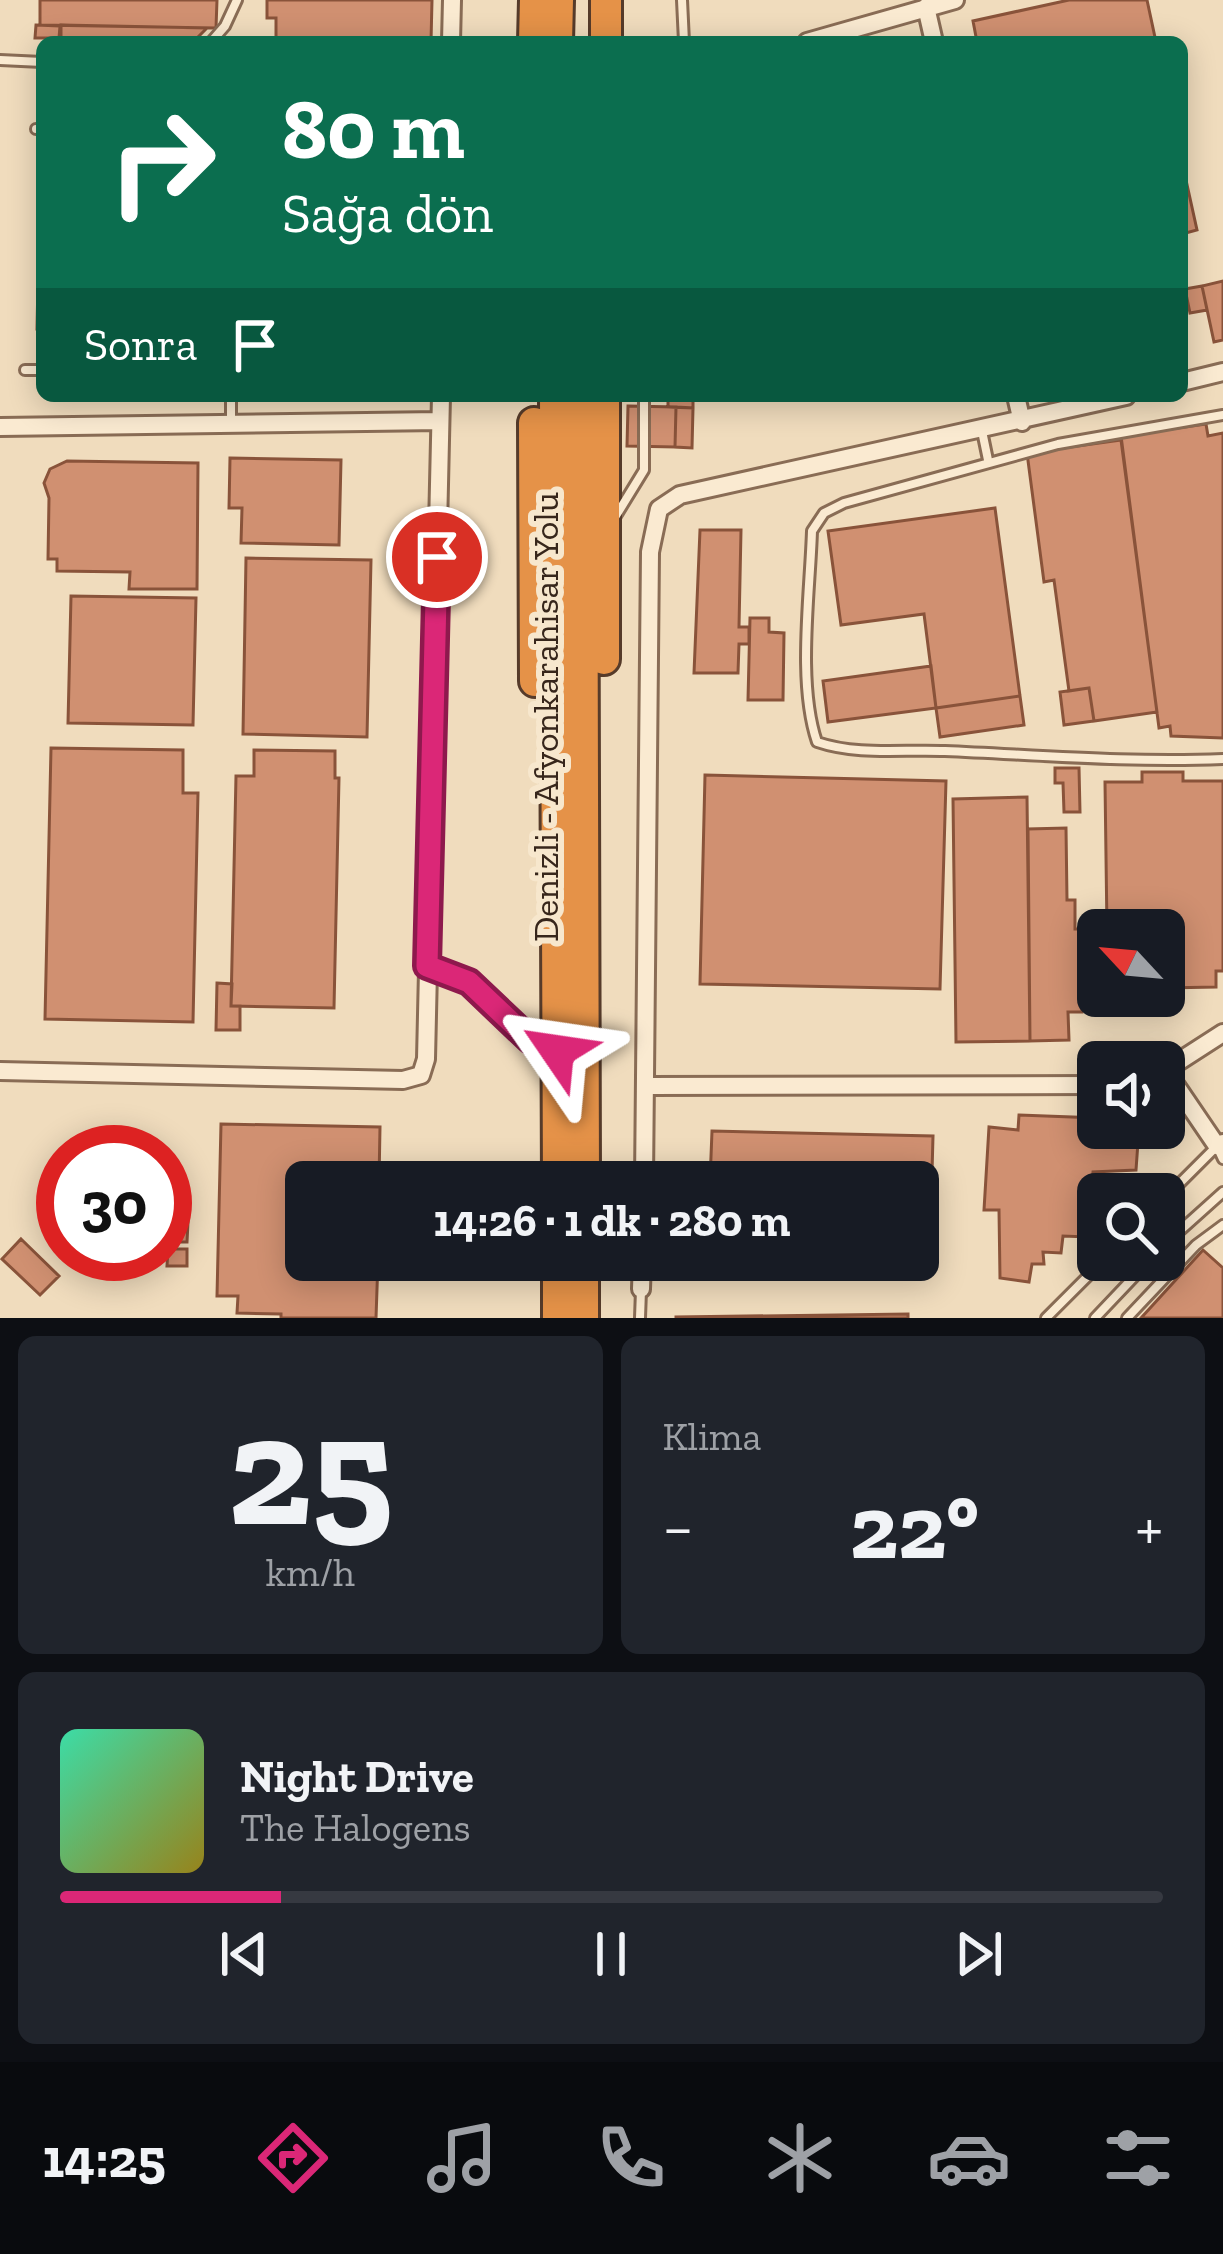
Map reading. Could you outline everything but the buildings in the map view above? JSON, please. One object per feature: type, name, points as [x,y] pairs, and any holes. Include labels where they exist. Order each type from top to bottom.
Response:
[{"type":"highway","points":[[534,36],[535,0]]},
{"type":"highway","points":[[557,36],[558,0]]},
{"type":"highway","points":[[586,0],[586,36]]},
{"type":"highway","points":[[606,0],[606,36]]},
{"type":"highway","points":[[535,402],[538,887],[566,1036]]},
{"type":"highway","points":[[555,402],[566,1036]]},
{"type":"highway","name":"Denizli - Afyonkarahisar Yolu","points":[[559,1161],[582,402]]},
{"type":"highway","points":[[566,1036],[604,860],[604,402]]},
{"type":"highway","name":"Denizli - Afyonkarahisar Yolu","points":[[566,1036],[581,1161]]},
{"type":"highway","points":[[558,1281],[558,1318]]},
{"type":"highway","points":[[583,1318],[584,1281]]},
{"type":"street","points":[[451,36],[452,0]]},
{"type":"street","points":[[828,36],[955,0]]},
{"type":"street","points":[[926,8],[933,36]]},
{"type":"street","points":[[1188,381],[1223,372]]},
{"type":"street","points":[[0,1071],[403,1080],[421,1075],[426,1059],[441,402]]},
{"type":"street","points":[[1017,402],[1022,422]]},
{"type":"street","points":[[645,1161],[650,552],[658,509],[680,495],[1102,402]]},
{"type":"street","points":[[0,428],[440,421]]},
{"type":"street","points":[[427,966],[469,982],[530,1040],[566,1036]]},
{"type":"street","points":[[1185,1058],[1223,1033]]},
{"type":"street","points":[[648,1086],[1077,1085]]},
{"type":"street","points":[[1185,1099],[1221,1149]]},
{"type":"street","points":[[640,1289],[641,1281]]},
{"type":"lane","points":[[217,36],[237,0]]},
{"type":"lane","points":[[682,0],[684,36]]},
{"type":"lane","points":[[0,60],[36,62]]},
{"type":"lane","points":[[25,370],[36,370]]},
{"type":"lane","points":[[231,402],[231,424]]},
{"type":"lane","points":[[604,536],[644,470],[644,402]]},
{"type":"lane","points":[[1223,415],[988,460],[824,513],[812,531],[808,704],[817,742],[841,751],[926,750],[1097,761],[1223,759]]},
{"type":"lane","points":[[982,430],[988,460]]},
{"type":"lane","points":[[1185,1181],[1221,1149]]},
{"type":"lane","points":[[1185,1227],[1223,1192]]},
{"type":"lane","points":[[1127,1318],[1196,1245],[1223,1226]]},
{"type":"lane","points":[[1046,1318],[1083,1281]]},
{"type":"lane","points":[[1095,1318],[1130,1281]]},
{"type":"lane","points":[[640,1289],[640,1318]]},
{"type":"route","points":[[437,557],[427,966],[469,982],[530,1040],[557,1051]]}]
